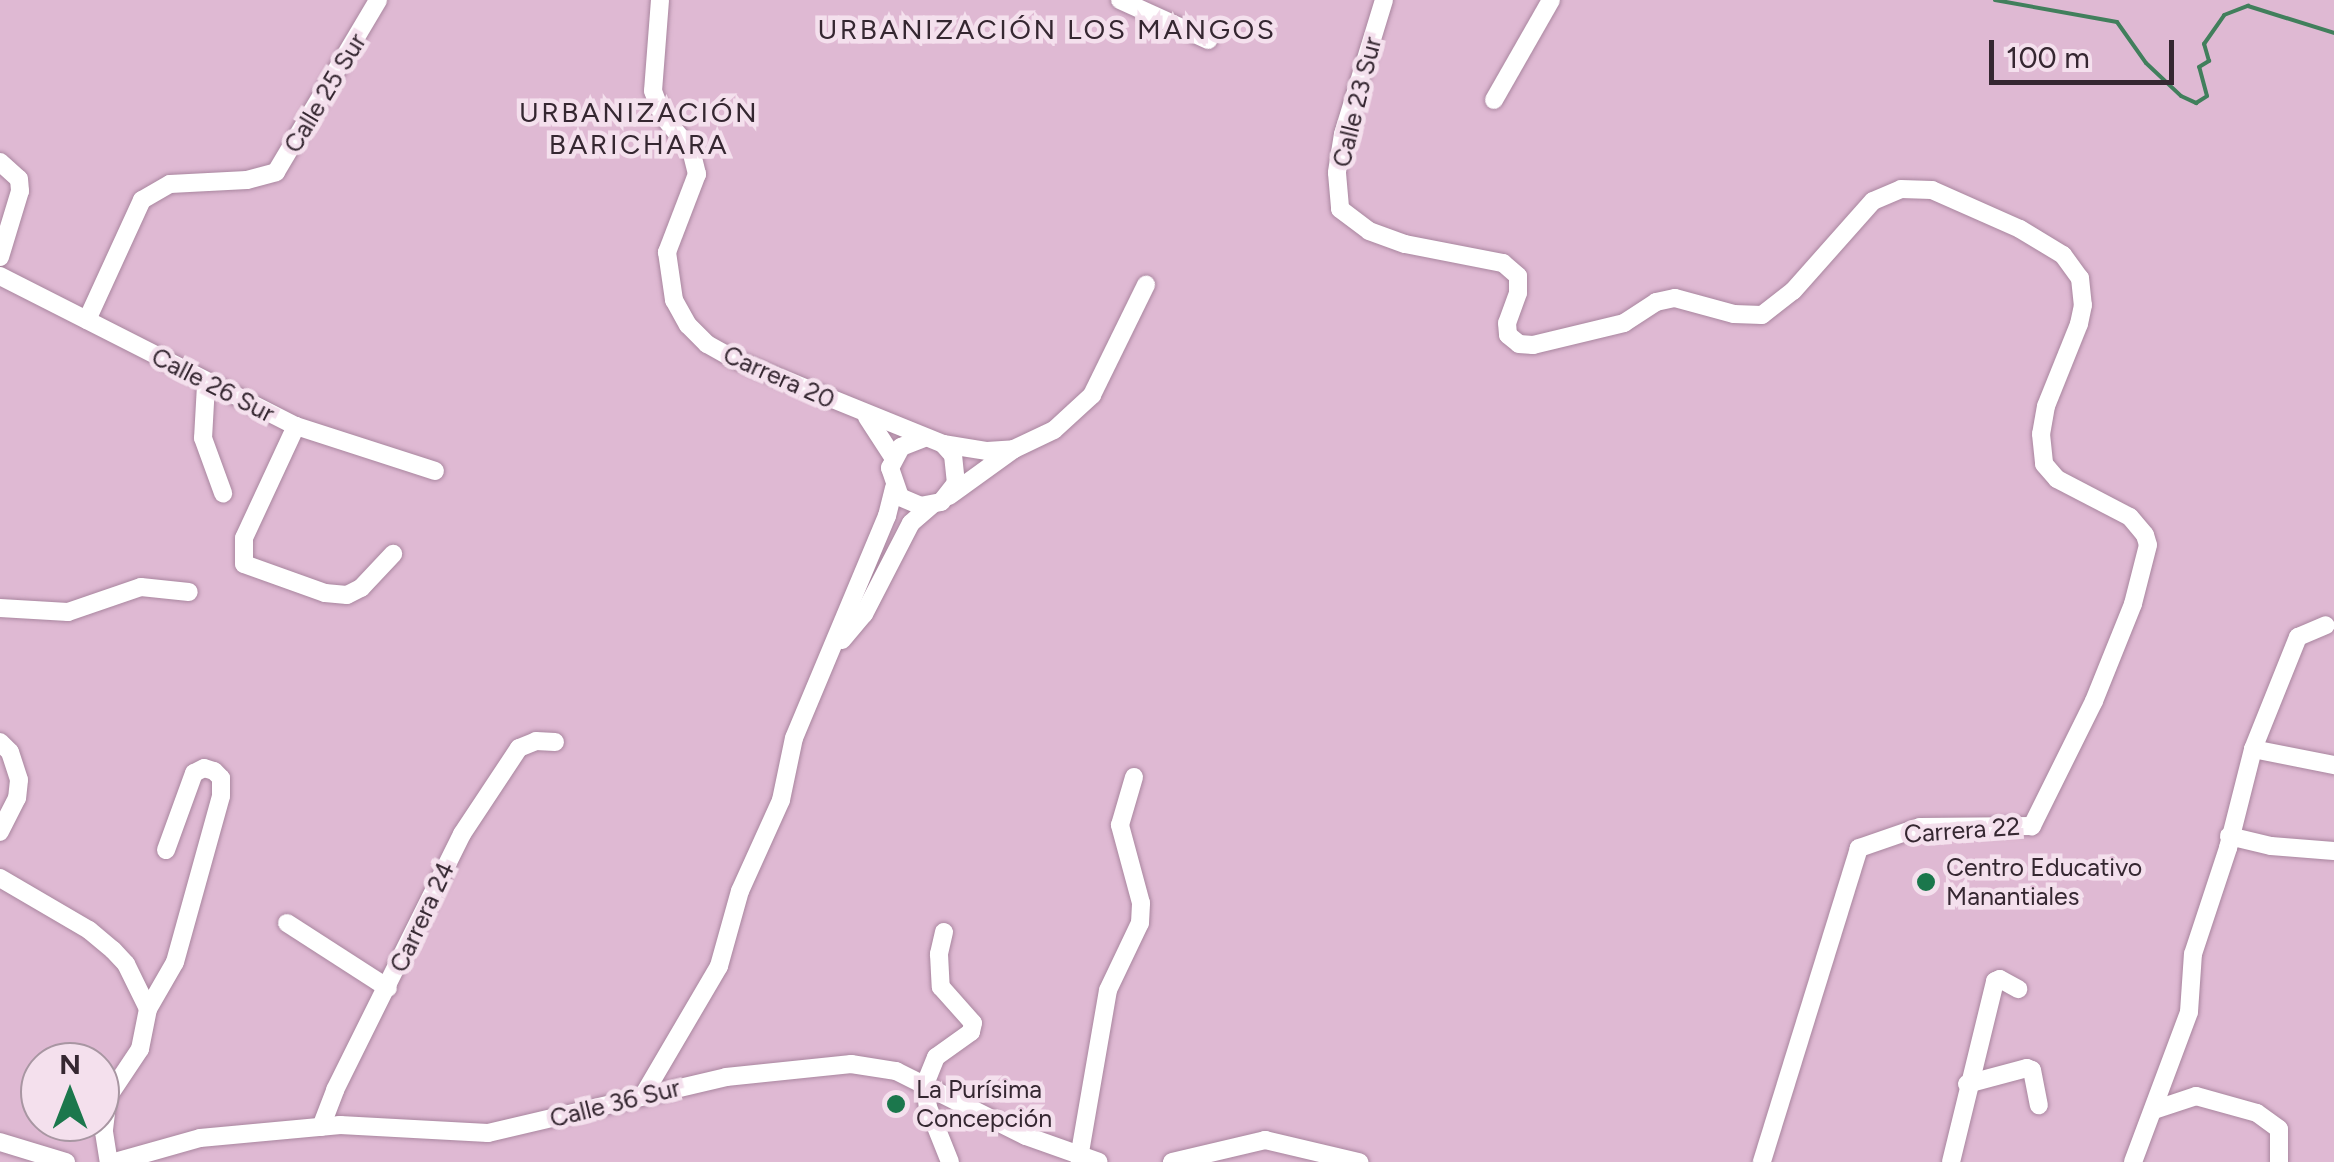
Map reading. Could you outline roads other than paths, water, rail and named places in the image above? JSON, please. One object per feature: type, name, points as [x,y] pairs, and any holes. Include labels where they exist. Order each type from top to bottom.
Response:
[{"type":"street","name":"Calle 25 Sur","points":[[87,320],[135,214],[150,192],[186,181],[263,178],[276,172],[378,0]]},
{"type":"street","name":"Carrera 20","points":[[660,0],[653,77],[656,104],[691,150],[697,174],[667,252],[674,300],[688,325],[708,344],[866,416],[934,441],[987,451],[1014,449]]},
{"type":"street","points":[[1120,0],[1208,40]]},
{"type":"street","name":"Calle 23 Sur","points":[[1384,0],[1344,134],[1340,209],[1348,219],[1405,244],[1503,264],[1518,276],[1518,292],[1506,323],[1508,336],[1519,344],[1533,346],[1624,323],[1656,302],[1696,300],[1734,314],[1762,315],[1794,290],[1872,201],[1901,189],[1932,190],[2020,229],[2063,255],[2080,278],[2083,291],[2079,324],[2046,406],[2041,434],[2044,464],[2057,479],[2130,517],[2148,545]]},
{"type":"street","points":[[1494,100],[1551,0]]},
{"type":"street","points":[[0,162],[20,179],[20,192],[0,257]]},
{"type":"street","name":"Calle 26 Sur","points":[[0,276],[206,384],[296,426],[435,471]]},
{"type":"street","points":[[832,652],[864,614],[911,523],[1014,449],[1054,430],[1092,394],[1146,285]]},
{"type":"street","points":[[206,384],[202,438],[224,492]]},
{"type":"street","name":"Carrera 20","points":[[866,416],[893,457]]},
{"type":"street","points":[[296,426],[244,538],[244,564],[325,593],[347,595],[360,588],[394,554]]},
{"type":"street","points":[[644,1094],[719,966],[740,891],[781,800],[794,738],[887,516],[894,488],[893,457],[912,440],[934,441],[958,469],[940,501]]},
{"type":"street","points":[[894,488],[910,503],[940,501]]},
{"type":"street","name":"Carrera 22","points":[[1762,1162],[1859,848],[1920,828],[2032,826],[2094,700],[2133,604],[2148,545]]},
{"type":"street","points":[[0,608],[68,612],[140,587],[189,592]]},
{"type":"street","points":[[2133,1162],[2189,1012],[2192,954],[2253,749],[2298,637],[2326,625]]},
{"type":"street","name":"Carrera 24","points":[[322,1127],[334,1090],[462,834],[519,748],[536,741],[555,742]]},
{"type":"street","points":[[0,742],[10,752],[19,780],[17,798],[0,832]]},
{"type":"street","points":[[2253,749],[2334,764]]},
{"type":"street","points":[[112,1162],[104,1112],[116,1082],[140,1049],[148,1009],[176,962],[222,796],[221,778],[214,772],[204,768],[194,773],[166,850]]},
{"type":"street","points":[[1079,1158],[1108,990],[1140,923],[1141,902],[1120,825],[1134,777]]},
{"type":"street","points":[[2230,836],[2272,846],[2334,851]]},
{"type":"street","points":[[0,878],[101,939],[126,964],[148,1009]]},
{"type":"street","points":[[287,923],[388,988]]},
{"type":"street","points":[[944,932],[939,954],[941,987],[972,1023],[971,1032],[936,1057],[924,1084],[928,1108],[950,1162]]},
{"type":"street","points":[[1951,1162],[1995,981],[2000,979],[2018,990]]},
{"type":"street","name":"Calle 36 Sur","points":[[112,1162],[322,1127],[488,1133],[746,1073],[851,1064],[876,1065],[1079,1158],[1099,1162]]},
{"type":"street","points":[[1967,1084],[2027,1068],[2032,1070],[2039,1105]]},
{"type":"street","points":[[2154,1110],[2196,1096],[2257,1112],[2279,1129],[2279,1162]]},
{"type":"street","points":[[1172,1162],[1265,1140],[1359,1162]]},
{"type":"street","points":[[0,1142],[66,1162]]},
{"type":"waterway","points":[[1995,0],[2117,22],[2146,63],[2181,96],[2196,103],[2207,96],[2199,67],[2209,61],[2204,44],[2224,15],[2248,6],[2334,33]]},
{"type":"place","name":"Centro Educativo Manantiales","points":[[1926,882]]},
{"type":"place","name":"La Purísima Concepción","points":[[896,1104]]},
{"type":"district","name":"URBANIZACIÓN LOS MANGOS","points":[[1047,29]]},
{"type":"district","name":"URBANIZACIÓN BARICHARA","points":[[639,128]]}]
